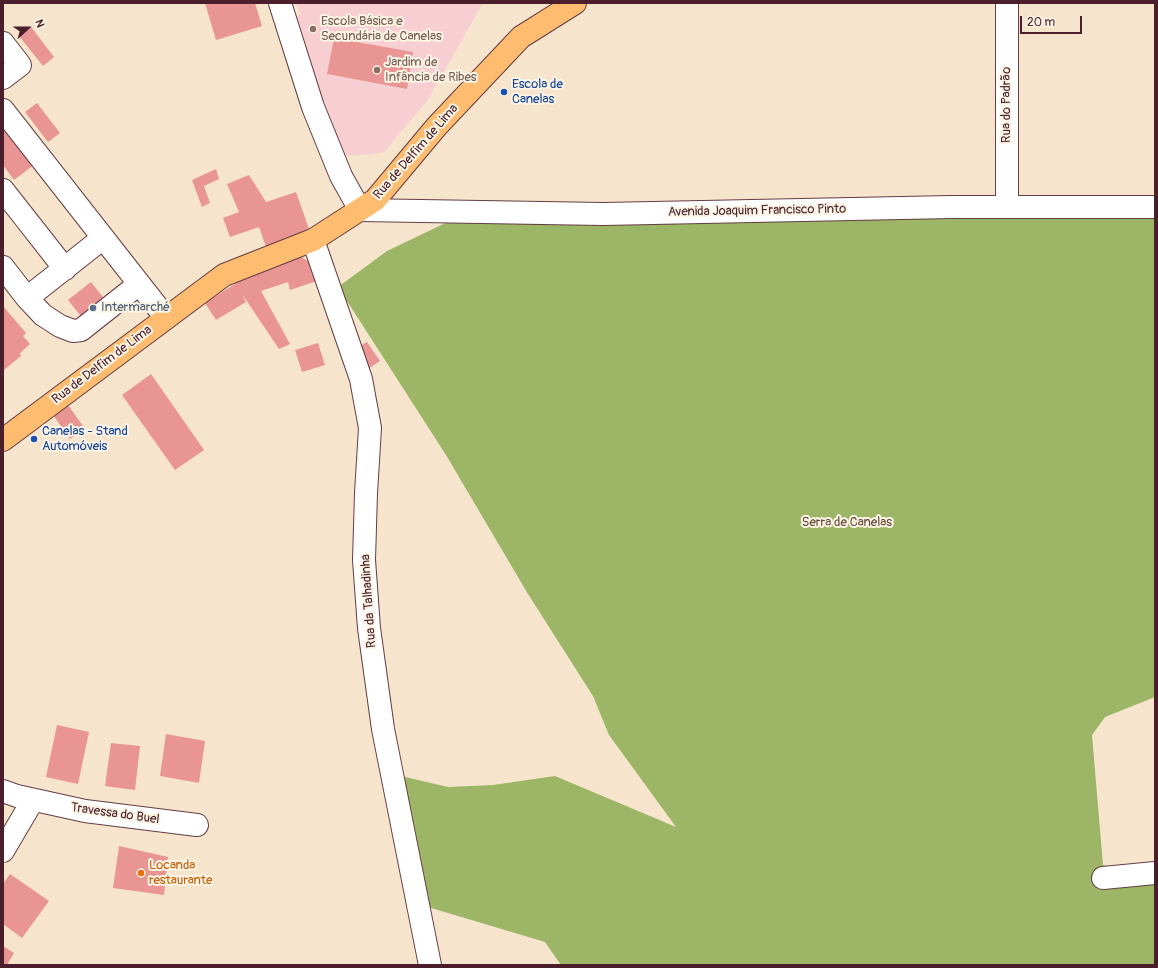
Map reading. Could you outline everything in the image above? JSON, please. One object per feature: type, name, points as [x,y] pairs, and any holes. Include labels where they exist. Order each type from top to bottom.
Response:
[{"type":"main road","name":"Rua de Delfim de Lima","points":[[3,440],[224,275],[313,240],[375,200],[437,126],[521,37],[576,3]]},
{"type":"street","points":[[280,3],[313,107],[342,176],[360,210]]},
{"type":"street","name":"Rua do Padrão","points":[[1007,3],[1007,206]]},
{"type":"street","points":[[3,43],[20,65],[3,78]]},
{"type":"street","points":[[3,110],[166,318]]},
{"type":"street","points":[[3,190],[65,269]]},
{"type":"street","name":"Avenida Joaquim Francisco Pinto","points":[[360,210],[603,214],[1007,206],[1155,207]]},
{"type":"street","points":[[28,298],[104,238]]},
{"type":"street","name":"Rua da Talhadinha","points":[[313,240],[361,379],[370,428],[364,560],[369,628],[383,729],[430,965]]},
{"type":"street","points":[[3,267],[44,315],[60,326],[73,331],[81,330],[139,284]]},
{"type":"street","name":"Travessa do Buel","points":[[3,791],[33,800],[85,811],[197,825]]},
{"type":"street","points":[[3,851],[33,800]]},
{"type":"street","points":[[1103,878],[1155,873]]},
{"type":"shaded area","name":"Jardim de Infância de Ribes","points":[[296,3],[483,3],[427,101],[383,153],[347,156],[330,134],[295,18],[300,14]]},
{"type":"green space","name":"Serra de Canelas","points":[[1155,211],[1155,697],[1105,717],[1092,735],[1103,865],[1155,878],[1155,965],[561,965],[545,942],[428,907],[401,776],[448,787],[493,785],[555,776],[676,827],[609,735],[593,696],[528,594],[446,455],[338,287],[387,251],[458,217]]},
{"type":"building","points":[[205,3],[255,3],[262,26],[216,40]]},
{"type":"building","points":[[31,27],[54,57],[43,66],[19,36]]},
{"type":"building","points":[[334,38],[413,52],[407,89],[327,74]]},
{"type":"building","points":[[37,103],[60,133],[48,142],[25,112]]},
{"type":"building","points":[[3,115],[39,161],[14,180],[3,165]]},
{"type":"building","points":[[216,169],[219,179],[204,186],[210,203],[202,207],[192,180]]},
{"type":"building","points":[[249,175],[266,202],[296,192],[310,232],[266,247],[259,227],[230,237],[223,218],[239,212],[227,184]]},
{"type":"building","points":[[299,256],[308,261],[317,281],[290,290],[288,282],[261,291],[290,344],[279,349],[242,294],[246,302],[216,320],[205,303],[252,273]]},
{"type":"building","name":"Intermarché","points":[[91,282],[118,316],[95,334],[68,300]]},
{"type":"building","points":[[3,306],[26,333],[23,336],[30,344],[20,353],[21,356],[4,370]]},
{"type":"building","points":[[367,342],[380,361],[368,369],[355,349]]},
{"type":"building","points":[[318,343],[325,365],[302,372],[295,350]]},
{"type":"building","points":[[151,374],[204,450],[175,470],[122,395]]},
{"type":"building","points":[[68,405],[85,429],[70,439],[53,415]]},
{"type":"building","points":[[57,725],[89,732],[78,784],[46,777]]},
{"type":"building","points":[[166,734],[205,741],[199,783],[160,776]]},
{"type":"building","points":[[111,743],[140,746],[135,790],[105,786]]},
{"type":"building","name":"Locanda restaurante","points":[[119,846],[168,857],[164,895],[113,888]]},
{"type":"building","points":[[10,874],[49,901],[22,938],[3,924],[3,884]]},
{"type":"building","points":[[3,946],[14,953],[7,965],[3,965]]},
{"type":"place","name":"Escola Básica e Secundária de Canelas","points":[[313,29]]},
{"type":"place","name":"Jardim de Infância de Ribes","points":[[377,70]]},
{"type":"place","name":"Escola de Canelas","points":[[504,92]]},
{"type":"place","name":"Intermarché","points":[[93,308]]},
{"type":"place","name":"Canelas - Stand Automóveis","points":[[34,439]]},
{"type":"place","name":"Locanda restaurante","points":[[141,873]]}]
